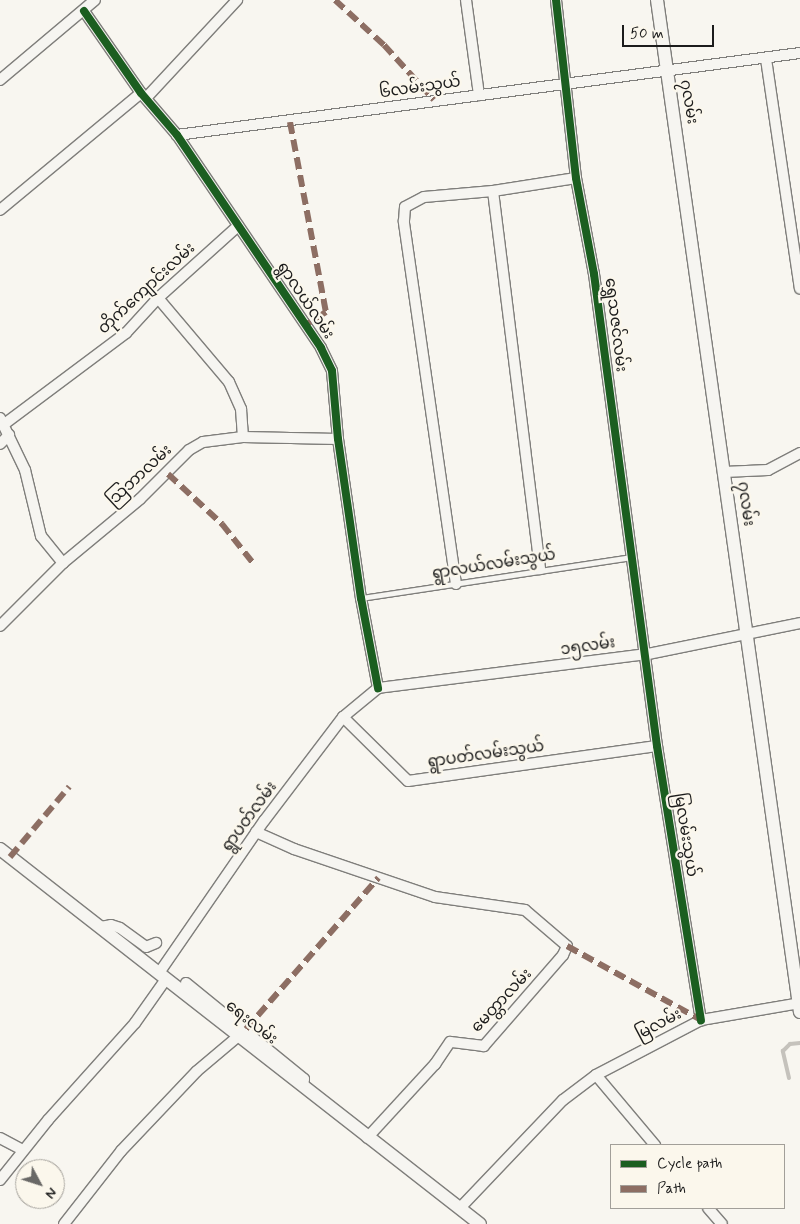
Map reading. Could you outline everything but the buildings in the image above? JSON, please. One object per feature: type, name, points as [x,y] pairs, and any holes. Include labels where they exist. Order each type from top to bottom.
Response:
[{"type":"street","points":[[0,80],[95,0]]},
{"type":"street","points":[[0,210],[144,96],[237,0]]},
{"type":"street","points":[[466,0],[479,95]]},
{"type":"street","name":"ရွှေသဇင်လမ်း","points":[[556,0],[567,84],[576,178],[594,274],[631,557],[648,654]]},
{"type":"street","name":"၇လမ်း","points":[[657,0],[800,1006]]},
{"type":"street","name":"ရွာလယ်လမ်း","points":[[84,11],[144,96],[177,135],[328,363],[338,417],[338,439],[361,598],[378,688]]},
{"type":"street","name":"၆လမ်းသွယ်","points":[[177,135],[479,95],[667,73],[800,53]]},
{"type":"street","points":[[766,59],[800,289]]},
{"type":"street","points":[[456,584],[404,221],[405,207],[424,197],[493,191],[576,178]]},
{"type":"street","points":[[493,191],[540,569]]},
{"type":"street","name":"တိုက်ကျောင်းလမ်း","points":[[2,422],[126,333],[158,298],[238,226]]},
{"type":"street","points":[[158,298],[229,382],[241,409],[243,437]]},
{"type":"street","points":[[2,422],[25,470],[41,536],[63,563]]},
{"type":"street","points":[[0,444],[9,435]]},
{"type":"street","name":"သြဘာလမ်း","points":[[0,626],[63,563],[140,498],[189,450],[203,442],[243,437],[338,439]]},
{"type":"street","points":[[724,472],[768,470],[800,453]]},
{"type":"street","name":"၁၅လမ်း","points":[[378,688],[648,654],[735,638],[747,632],[800,623]]},
{"type":"street","name":"မြလမ်းသွယ်","points":[[648,654],[658,746],[701,1020]]},
{"type":"street","name":"ရွာပတ်လမ်း","points":[[0,1180],[23,1150],[135,1023],[162,976],[256,832],[343,717],[378,688]]},
{"type":"street","name":"ရွာပတ်လမ်းသွယ်","points":[[343,717],[408,781],[658,746]]},
{"type":"street","name":"မေတ္တာလမ်း","points":[[256,832],[434,897],[525,910],[567,946],[563,955],[484,1046],[450,1042],[435,1064],[367,1138]]},
{"type":"street","name":"ရေးလမ်း","points":[[0,849],[162,976],[241,1034],[367,1138],[480,1224]]},
{"type":"street","points":[[100,928],[112,925],[120,928],[146,947],[156,943]]},
{"type":"street","points":[[186,982],[304,1079],[303,1085]]},
{"type":"street","name":"မြလမ်း","points":[[460,1208],[563,1100],[596,1075],[701,1020],[800,1006]]},
{"type":"street","points":[[64,1224],[121,1151],[197,1070],[241,1034]]},
{"type":"street","points":[[596,1075],[654,1144]]},
{"type":"street","points":[[0,1138],[23,1150]]},
{"type":"street","points":[[709,1209],[722,1224]]},
{"type":"lane","name":"ရွာလယ်လမ်းသွယ်","points":[[361,598],[540,569],[631,557]]},
{"type":"waterway","points":[[789,1078],[783,1051],[790,1044],[800,1043]]},
{"type":"marked path","points":[[335,0],[384,45],[434,100]]},
{"type":"marked path","points":[[290,122],[326,312],[305,325]]},
{"type":"marked path","points":[[168,474],[222,524],[253,563]]},
{"type":"marked path","points":[[10,857],[69,787]]},
{"type":"marked path","points":[[246,1029],[378,878]]},
{"type":"marked path","points":[[567,946],[701,1020]]},
{"type":"cycle path","points":[[556,0],[576,178],[594,274],[657,746],[701,1020]]},
{"type":"cycle path","points":[[84,11],[141,93],[177,135],[321,348],[332,371],[338,439],[361,598],[378,688]]}]
